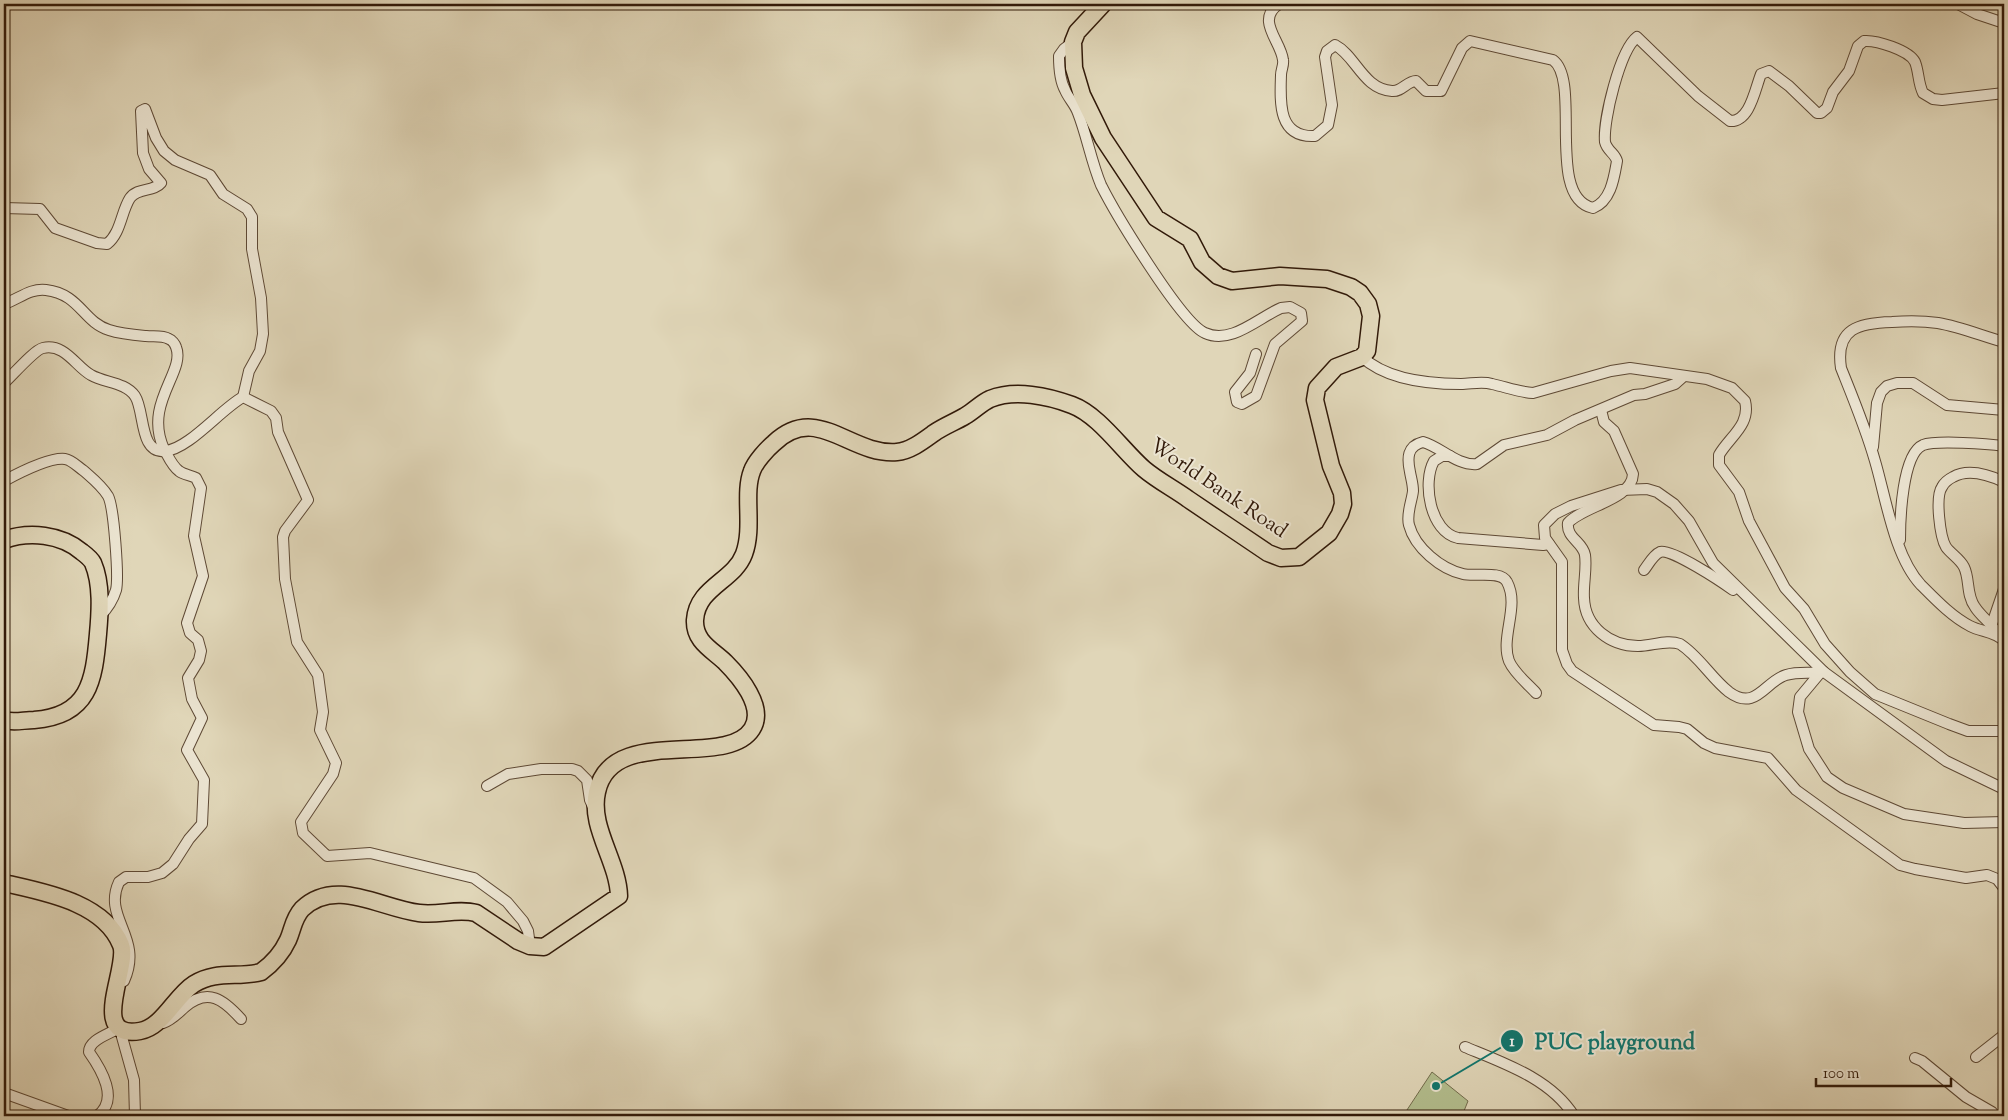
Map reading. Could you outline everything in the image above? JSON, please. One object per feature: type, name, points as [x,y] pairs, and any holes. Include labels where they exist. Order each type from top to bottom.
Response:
[{"type":"main road","points":[[1103,4],[1077,32],[1073,42],[1074,68],[1082,95],[1103,138],[1156,218],[1190,239],[1202,262],[1218,276],[1232,281],[1280,276],[1327,279],[1340,282],[1360,293],[1368,304],[1371,316],[1370,340],[1367,351],[1362,357]]},
{"type":"main road","name":"World Bank Road","points":[[530,946],[548,946],[619,896],[618,879],[598,825],[596,812],[597,789],[604,777],[621,759],[632,755],[690,747],[722,747],[739,741],[752,729],[756,716],[753,701],[725,662],[705,645],[696,632],[695,618],[705,594],[744,557],[750,519],[752,470],[774,442],[785,435],[812,426],[870,449],[900,452],[969,414],[989,400],[1009,394],[1048,398],[1076,406],[1116,438],[1144,469],[1268,554],[1281,558],[1299,557],[1329,533],[1340,514],[1343,504],[1342,493],[1331,466],[1315,400],[1317,388],[1336,368],[1362,357]]},
{"type":"main road","points":[[4,540],[19,535],[41,535],[77,547],[93,561],[99,592],[100,616],[95,671],[87,690],[75,706],[64,714],[51,718],[4,720]]},
{"type":"main road","points":[[4,883],[68,901],[89,911],[105,922],[116,935],[122,947],[122,963],[114,995],[112,1014],[123,1028],[142,1030],[149,1028],[179,996],[200,981],[213,975],[253,974],[268,967],[289,939],[294,919],[300,912],[327,894],[347,894],[383,906],[419,914],[466,910],[476,913],[530,946]]},
{"type":"street","points":[[1279,4],[1271,13],[1270,26],[1283,58],[1282,116],[1287,125],[1300,135],[1315,136],[1328,125],[1332,105],[1325,57],[1327,51],[1335,45],[1368,81],[1392,91],[1402,90],[1412,81],[1416,81],[1426,92],[1441,91],[1462,48],[1470,41],[1553,60],[1560,66],[1563,82],[1566,152],[1571,184],[1583,204],[1593,208],[1603,202],[1612,185],[1617,161],[1606,146],[1606,117],[1627,50],[1637,37],[1698,96],[1730,121],[1735,121],[1742,116],[1761,74],[1770,71],[1790,86],[1817,113],[1821,113],[1827,108],[1833,92],[1849,71],[1860,42],[1869,40],[1903,52],[1912,58],[1923,93],[1933,99],[1942,100],[2004,93]]},
{"type":"street","points":[[1958,4],[1977,14],[2004,23]]},
{"type":"street","points":[[1073,42],[1059,56],[1064,88],[1078,112],[1088,149],[1101,184],[1117,216],[1187,318],[1205,333],[1220,336],[1233,334],[1281,308],[1290,307],[1301,313],[1302,321],[1284,335],[1270,352],[1256,396],[1242,404],[1237,402],[1235,392],[1250,373],[1256,354]]},
{"type":"street","points":[[4,208],[40,209],[56,228],[97,243],[107,244],[114,236],[130,198],[138,191],[157,186],[161,183],[149,169],[142,153],[141,112],[143,108],[164,151],[175,160],[210,175],[223,194],[247,209],[252,216],[252,248],[261,298],[263,334],[260,351],[249,371],[243,397],[184,442],[165,451],[153,449],[148,443],[139,403],[130,390],[91,376],[60,351],[46,347],[40,349],[4,384]]},
{"type":"street","points":[[4,304],[28,292],[48,290],[72,299],[98,325],[107,329],[124,334],[164,337],[173,342],[177,356],[160,404],[157,419],[165,451],[177,470],[196,478],[201,488],[194,536],[203,576],[187,623],[190,633],[198,640],[201,651],[199,660],[188,678],[192,699],[202,718],[187,750],[204,780],[204,820],[168,869],[157,875],[126,878],[119,882],[114,903],[128,940],[130,962],[125,979],[114,995]]},
{"type":"street","points":[[2002,638],[1970,626],[1940,603],[1907,568],[1900,544],[1891,524],[1875,460],[1841,368],[1841,345],[1850,330],[1869,323],[1938,323],[2004,342]]},
{"type":"street","points":[[1362,357],[1384,371],[1412,380],[1433,383],[1492,384],[1533,393],[1621,369],[1684,376],[1732,388],[1745,400],[1746,415],[1737,433],[1719,455],[1719,465],[1739,492],[1746,515],[1785,588],[1804,610],[1825,644],[1845,668],[1870,690],[1906,708],[1968,731],[2004,732]]},
{"type":"street","points":[[1536,693],[1509,661],[1511,596],[1507,581],[1500,576],[1464,574],[1447,569],[1426,551],[1410,527],[1408,518],[1413,486],[1408,455],[1412,448],[1423,442],[1436,446],[1450,456],[1470,464],[1477,464],[1504,445],[1547,435],[1575,420],[1634,395],[1645,394],[1676,384],[1684,376]]},
{"type":"street","points":[[1875,460],[1873,444],[1877,403],[1881,392],[1887,386],[1897,383],[1914,383],[1947,405],[2004,410]]},
{"type":"street","points":[[243,397],[272,411],[276,418],[278,432],[308,500],[284,530],[282,544],[285,579],[297,642],[318,676],[323,712],[320,730],[336,763],[333,774],[301,822],[303,834],[327,856],[370,853],[474,878],[507,902],[528,931],[530,946]]},
{"type":"street","points":[[1601,410],[1604,422],[1614,431],[1634,474],[1633,481],[1625,490],[1578,515],[1568,523],[1568,528],[1584,552],[1584,600],[1591,622],[1604,636],[1627,646],[1651,646],[1673,641],[1680,644],[1728,691],[1744,698],[1752,698],[1784,676],[1822,673]]},
{"type":"street","points":[[1900,544],[1900,522],[1908,467],[1918,449],[1923,446],[1945,444],[2004,446]]},
{"type":"street","points":[[1450,456],[1442,456],[1434,461],[1430,476],[1432,514],[1446,533],[1458,538],[1549,544]]},
{"type":"street","points":[[4,481],[37,466],[65,459],[75,464],[95,481],[108,496],[113,516],[117,579],[116,590],[107,609],[100,616]]},
{"type":"street","points":[[2002,638],[1992,624],[1976,609],[1968,591],[1964,568],[1945,546],[1942,537],[1938,495],[1942,486],[1948,480],[1962,473],[1991,476],[2004,482]]},
{"type":"street","points":[[2004,789],[1946,761],[1822,673],[1713,563],[1689,521],[1674,504],[1657,492],[1638,488],[1625,490],[1571,506],[1555,514],[1544,525],[1545,538],[1562,562],[1562,650],[1566,664],[1572,671],[1654,725],[1679,727],[1688,730],[1704,743],[1715,748],[1768,758],[1796,790],[1900,865],[1915,870],[1966,878],[1987,875],[1998,879],[2004,888]]},
{"type":"street","points":[[1644,570],[1657,554],[1666,553],[1702,570],[1760,610]]},
{"type":"street","points":[[1992,624],[2004,589]]},
{"type":"street","points":[[1822,673],[1800,698],[1798,712],[1809,749],[1827,777],[1843,788],[1904,814],[1964,823],[2004,822]]},
{"type":"street","points":[[487,786],[508,774],[541,769],[572,769],[578,771],[587,780],[590,800],[596,812]]},
{"type":"street","points":[[158,1020],[165,1023],[188,1004],[205,996],[212,996],[221,1001],[241,1019]]},
{"type":"street","points":[[97,1116],[105,1108],[107,1082],[89,1052],[89,1048],[94,1042],[123,1028]]},
{"type":"street","points":[[123,1028],[122,1037],[134,1080],[135,1116]]},
{"type":"street","points":[[1976,1057],[2004,1035]]},
{"type":"street","points":[[1465,1047],[1547,1086],[1562,1099],[1574,1116]]},
{"type":"street","points":[[1915,1058],[1926,1064],[1966,1097],[1992,1112],[1995,1116]]},
{"type":"street","points":[[4,1093],[68,1116]]},
{"type":"green space","points":[[1432,1072],[1468,1101],[1462,1116],[1403,1116]]},
{"type":"place","name":"PUC playground","points":[[1436,1086]]}]
